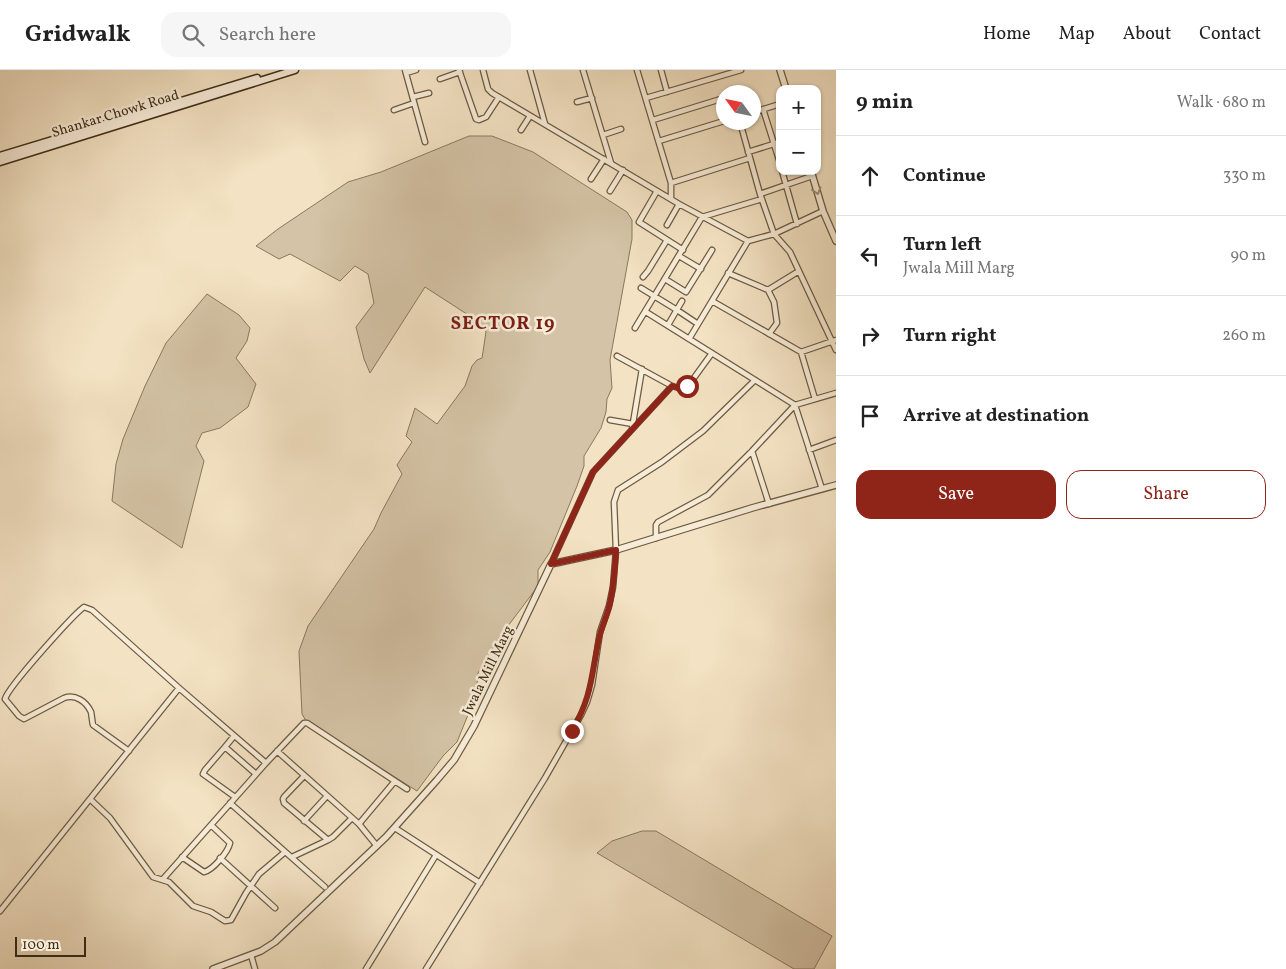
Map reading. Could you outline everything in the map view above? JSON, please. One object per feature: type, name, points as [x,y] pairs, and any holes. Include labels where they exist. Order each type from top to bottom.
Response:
[{"type":"main road","name":"Shankar Chowk Road","points":[[0,156],[282,70]]},
{"type":"main road","name":"Shankar Chowk Road","points":[[0,162],[296,70]]},
{"type":"street","points":[[416,70],[405,71],[425,142]]},
{"type":"street","points":[[483,70],[488,88],[499,97],[657,191],[748,241],[774,234],[823,211]]},
{"type":"street","points":[[530,70],[545,124]]},
{"type":"street","points":[[583,70],[611,163]]},
{"type":"street","points":[[637,70],[671,183],[671,199]]},
{"type":"street","points":[[662,70],[667,92]]},
{"type":"street","points":[[646,98],[741,70]]},
{"type":"street","points":[[780,70],[785,85]]},
{"type":"street","points":[[440,79],[459,71],[476,120],[486,117],[499,97]]},
{"type":"street","points":[[394,110],[429,93]]},
{"type":"street","points":[[577,102],[592,98]]},
{"type":"street","points":[[653,120],[716,100]]},
{"type":"street","points":[[776,105],[763,109],[776,150]]},
{"type":"street","points":[[410,115],[417,113]]},
{"type":"street","points":[[521,130],[530,116]]},
{"type":"street","points":[[659,140],[716,123]]},
{"type":"street","points":[[603,135],[621,129]]},
{"type":"street","points":[[742,130],[774,234],[790,252],[834,340],[836,350]]},
{"type":"street","points":[[748,152],[774,144]]},
{"type":"street","points":[[671,183],[750,158]]},
{"type":"street","points":[[591,180],[604,159]]},
{"type":"street","points":[[610,191],[623,170]]},
{"type":"street","points":[[783,175],[797,224]]},
{"type":"street","points":[[635,328],[702,217],[761,196],[809,175]]},
{"type":"street","points":[[811,175],[823,211],[836,241]]},
{"type":"street","points":[[657,191],[639,222],[683,250]]},
{"type":"street","points":[[667,225],[680,204]]},
{"type":"street","points":[[643,277],[667,240]]},
{"type":"street","points":[[689,339],[748,241]]},
{"type":"street","points":[[665,279],[686,292],[712,250]]},
{"type":"street","points":[[679,256],[701,269]]},
{"type":"street","points":[[768,290],[799,271]]},
{"type":"street","points":[[728,274],[768,290],[774,302],[777,318],[775,327],[769,334]]},
{"type":"street","points":[[641,288],[698,324]]},
{"type":"street","points":[[668,325],[678,311],[682,301]]},
{"type":"street","points":[[712,301],[801,352],[816,399]]},
{"type":"street","points":[[646,312],[795,405],[822,489]]},
{"type":"street","points":[[801,352],[834,340]]},
{"type":"street","points":[[617,356],[672,386],[682,389],[687,386],[712,353]]},
{"type":"street","points":[[632,430],[642,369]]},
{"type":"street","points":[[426,969],[560,753],[586,703],[592,685],[600,632],[614,587],[616,550],[614,502],[618,490],[662,462],[703,431],[755,380]]},
{"type":"street","points":[[551,564],[593,472],[672,386]]},
{"type":"street","points":[[656,538],[656,525],[658,522],[708,495],[795,405],[836,393]]},
{"type":"street","points":[[610,420],[633,424]]},
{"type":"street","points":[[809,450],[836,440]]},
{"type":"street","points":[[752,451],[769,504]]},
{"type":"street","points":[[551,564],[616,550],[833,486]]},
{"type":"street","name":"Jwala Mill Marg","points":[[213,969],[251,955],[275,942],[395,828],[437,780],[464,744],[514,645],[551,564]]},
{"type":"street","points":[[129,752],[93,725],[87,706],[82,700],[75,697],[64,698],[24,719],[6,702],[6,696],[24,673],[84,607],[92,610],[179,688],[266,762]]},
{"type":"street","points":[[0,912],[179,688]]},
{"type":"street","points":[[162,879],[266,762],[302,725],[307,724],[407,789]]},
{"type":"street","points":[[234,736],[203,774],[236,797]]},
{"type":"street","points":[[224,747],[256,774]]},
{"type":"street","points":[[277,751],[359,824],[377,846]]},
{"type":"street","points":[[304,776],[284,797],[283,801],[328,840]]},
{"type":"street","points":[[359,824],[395,781]]},
{"type":"street","points":[[304,821],[327,796]]},
{"type":"street","points":[[90,799],[116,824],[153,877],[170,882],[193,906],[211,912],[222,920],[228,921],[233,916],[259,874],[285,852]]},
{"type":"street","points":[[230,803],[324,887]]},
{"type":"street","points":[[292,857],[333,837],[352,818]]},
{"type":"street","points":[[182,857],[206,872],[220,858],[229,848],[230,843],[211,825]]},
{"type":"street","points":[[395,828],[480,883]]},
{"type":"street","points":[[366,969],[436,854]]},
{"type":"street","points":[[220,858],[275,908]]},
{"type":"street","points":[[251,955],[255,969]]},
{"type":"shaded area","points":[[469,136],[492,136],[533,152],[627,212],[632,220],[632,239],[610,360],[612,388],[607,399],[606,412],[601,428],[584,456],[584,466],[577,486],[550,552],[538,570],[538,586],[499,638],[478,673],[476,695],[457,742],[443,756],[417,791],[306,721],[302,714],[299,651],[308,626],[374,529],[402,474],[397,465],[412,442],[406,436],[415,408],[437,424],[465,386],[472,366],[477,360],[482,358],[486,332],[476,320],[425,287],[370,373],[364,359],[356,327],[374,303],[368,274],[355,266],[340,281],[290,254],[279,259],[256,246],[348,182],[381,172]]},
{"type":"shaded area","points":[[207,294],[239,315],[250,328],[247,341],[236,358],[256,384],[248,407],[220,428],[202,433],[196,446],[204,461],[182,548],[112,501],[116,464],[123,439],[145,386],[166,343]]},
{"type":"shaded area","points":[[642,831],[656,831],[832,936],[814,969],[794,969],[597,853],[612,841]]},
{"type":"district","name":"SECTOR 19","points":[[503,322]]},
{"type":"route","points":[[572,731],[581,715],[592,685],[600,632],[605,621],[614,587],[616,550],[551,564],[589,479],[598,465],[672,386],[682,389],[687,386]]}]
